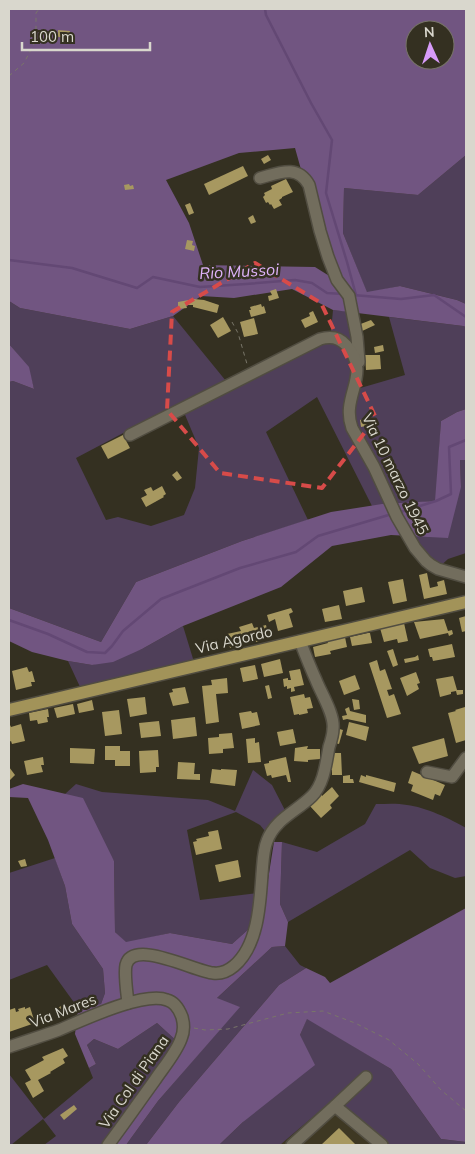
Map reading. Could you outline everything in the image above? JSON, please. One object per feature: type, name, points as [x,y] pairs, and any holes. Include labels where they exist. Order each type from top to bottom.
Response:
[{"type":"main road","name":"Via Agordo","points":[[9,710],[466,602]]},
{"type":"street","name":"Via 10 marzo 1945","points":[[260,178],[286,171],[299,174],[309,185],[328,257],[337,280],[348,294],[359,354],[356,383],[348,409],[352,428],[415,548],[426,561],[438,569],[466,577]]},
{"type":"street","points":[[130,435],[320,339],[331,337],[341,340],[355,357],[358,370]]},
{"type":"street","points":[[183,1020],[177,1006],[168,1000],[154,998],[128,1003],[125,968],[128,960],[132,957],[143,955],[156,956],[208,972],[220,973],[229,969],[244,955],[256,927],[266,842],[278,822],[312,796],[316,790],[322,776],[334,728],[329,710],[300,641]]},
{"type":"street","points":[[427,772],[452,777],[466,758]]},
{"type":"street","name":"Via Mares","points":[[9,1047],[128,1003]]},
{"type":"street","name":"Via Col di Piana","points":[[108,1145],[181,1040],[184,1030],[183,1020]]},
{"type":"street","points":[[292,1145],[366,1078]]},
{"type":"street","points":[[335,1106],[382,1145]]},
{"type":"path","points":[[9,76],[24,63],[36,40],[36,13],[39,9]]},
{"type":"path","points":[[232,322],[238,332],[250,375]]},
{"type":"path","points":[[183,1020],[193,1028],[220,1030],[288,1013],[323,1011],[355,1023],[389,1040],[418,1064],[441,1090],[466,1111]]},
{"type":"highlighted area","points":[[255,263],[321,303],[376,418],[322,488],[220,473],[167,410],[172,312]]},
{"type":"shaded area","points":[[9,9],[466,9],[466,155],[418,195],[344,188],[343,233],[367,292],[400,286],[457,300],[466,304],[466,327],[333,310],[292,289],[234,298],[201,296],[173,316],[130,329],[20,308],[9,301]],"holes":[[[295,148],[331,277],[315,267],[203,265],[189,223],[166,180],[239,153]]]},
{"type":"shaded area","points":[[466,155],[466,304],[400,286],[367,293],[343,233],[344,188],[418,195]]},
{"type":"shaded area","points":[[9,301],[20,308],[130,329],[173,316],[226,381],[307,340],[331,331],[333,310],[354,312],[357,389],[405,375],[389,317],[463,326],[466,327],[466,409],[441,421],[436,501],[372,506],[317,397],[266,432],[308,520],[242,541],[136,582],[101,642],[9,608],[9,382],[13,381],[34,389],[28,367],[9,344]],"holes":[[[180,403],[199,448],[195,488],[184,515],[151,526],[118,517],[106,520],[76,458]]]},
{"type":"shaded area","points":[[9,344],[29,367],[34,389],[13,381],[9,382]]},
{"type":"shaded area","points":[[466,409],[466,460],[460,460],[461,487],[448,538],[391,535],[332,546],[281,587],[183,626],[142,649],[113,662],[92,665],[68,661],[32,652],[9,641],[9,608],[101,642],[136,582],[242,541],[331,512],[382,504],[435,501],[441,421]]},
{"type":"shaded area","points":[[460,460],[466,460],[466,553],[448,559],[436,570],[402,536],[461,487]]},
{"type":"shaded area","points":[[183,626],[194,662],[81,689],[68,661],[92,665],[142,649]]},
{"type":"shaded area","points":[[253,770],[272,785],[289,818],[277,831],[274,842],[260,825],[236,812],[187,830],[200,900],[266,892],[262,917],[232,944],[170,933],[126,943],[115,932],[114,861],[65,794],[76,784],[102,792],[208,800],[235,811]]},
{"type":"shaded area","points":[[23,784],[83,798],[114,861],[115,932],[126,942],[170,933],[232,944],[262,917],[274,842],[282,842],[280,904],[288,922],[285,946],[272,947],[217,998],[240,1007],[158,1101],[126,1145],[103,1145],[180,1044],[157,1023],[118,1049],[94,1039],[87,1045],[96,1064],[89,1068],[75,1034],[78,1008],[101,1004],[105,993],[103,969],[72,924],[65,886],[48,840],[28,798],[9,797],[9,789]]},
{"type":"shaded area","points":[[376,804],[399,804],[422,808],[466,828],[466,876],[455,878],[430,868],[410,850],[288,922],[280,904],[282,842],[317,852],[365,824]]},
{"type":"shaded area","points":[[55,858],[65,886],[72,924],[103,969],[105,993],[101,1004],[78,1008],[47,965],[9,980],[9,873]]},
{"type":"shaded area","points":[[466,908],[466,1142],[441,1139],[391,1069],[307,1019],[300,1035],[315,1065],[243,1122],[219,1145],[146,1145],[179,1102],[279,985],[306,968],[325,977],[330,983]]},
{"type":"shaded area","points":[[285,946],[300,965],[306,968],[279,985],[179,1102],[146,1145],[126,1145],[158,1101],[239,1007],[216,999],[272,947]]},
{"type":"shaded area","points":[[307,1018],[391,1069],[441,1139],[466,1142],[466,1145],[376,1145],[328,1104],[280,1145],[219,1145],[243,1122],[300,1035]]},
{"type":"shaded area","points":[[157,1023],[180,1044],[103,1145],[44,1145],[56,1136],[43,1119],[9,1145],[9,1074],[44,1119],[93,1078],[89,1068],[96,1064],[87,1045],[94,1039],[118,1049]]},
{"type":"shaded area","points":[[328,1104],[376,1145],[280,1145]]},
{"type":"building","points":[[58,30],[70,31],[69,38],[58,37]]},
{"type":"building","points":[[268,155],[271,160],[264,164],[261,159]]},
{"type":"building","points":[[243,166],[248,176],[209,195],[204,184]]},
{"type":"building","points":[[286,179],[293,192],[282,197],[279,200],[282,205],[274,209],[271,204],[266,203],[263,197],[264,193],[272,189],[271,186]]},
{"type":"building","points":[[129,184],[130,186],[133,185],[134,189],[125,190],[124,185]]},
{"type":"building","points":[[190,203],[194,213],[189,215],[185,205]]},
{"type":"building","points":[[253,215],[256,222],[251,224],[248,218]]},
{"type":"building","points":[[187,240],[193,241],[194,251],[185,249]]},
{"type":"building","points":[[276,289],[279,298],[269,301],[268,296],[272,295],[270,291]]},
{"type":"building","points":[[194,299],[219,305],[217,313],[193,307],[193,305],[186,305],[187,308],[178,309],[178,302]]},
{"type":"building","points":[[261,304],[262,307],[264,306],[266,313],[251,317],[250,307]]},
{"type":"building","points":[[313,311],[318,322],[305,328],[301,320],[310,316],[309,313]]},
{"type":"building","points":[[223,317],[231,331],[218,338],[210,325]]},
{"type":"building","points":[[254,318],[258,334],[244,337],[240,322]]},
{"type":"building","points":[[371,320],[375,325],[360,332],[358,325]]},
{"type":"building","points":[[383,345],[384,351],[375,353],[374,347]]},
{"type":"building","points":[[365,355],[380,355],[381,369],[366,370]]},
{"type":"building","points":[[368,418],[370,425],[361,427],[360,420]]},
{"type":"building","points":[[123,435],[130,448],[108,459],[101,446]]},
{"type":"building","points":[[177,471],[182,478],[177,481],[172,475]]},
{"type":"building","points":[[162,486],[166,494],[164,497],[146,507],[141,498],[147,495],[144,490],[151,487],[153,491]]},
{"type":"building","points":[[427,573],[430,588],[438,586],[437,582],[444,580],[447,594],[424,599],[419,575]]},
{"type":"building","points":[[403,579],[407,601],[393,604],[388,582]]},
{"type":"building","points":[[362,587],[365,602],[346,606],[343,591]]},
{"type":"building","points":[[339,605],[342,619],[325,622],[322,609]]},
{"type":"building","points":[[291,608],[293,612],[289,614],[293,627],[278,631],[275,619],[269,622],[267,615]]},
{"type":"building","points":[[466,616],[466,631],[462,632],[459,618]]},
{"type":"building","points":[[444,619],[448,631],[452,630],[453,634],[449,636],[448,633],[420,639],[414,622]]},
{"type":"building","points":[[252,623],[254,628],[266,625],[269,638],[256,642],[253,631],[242,634],[244,644],[230,648],[227,634],[241,631],[239,627]]},
{"type":"building","points":[[404,623],[408,641],[398,643],[397,639],[384,642],[380,628]]},
{"type":"building","points":[[370,633],[372,643],[352,646],[350,637]]},
{"type":"building","points":[[345,637],[347,647],[330,651],[331,654],[315,657],[313,647],[328,643],[327,641]]},
{"type":"building","points":[[452,644],[455,657],[433,661],[432,657],[430,657],[428,649]]},
{"type":"building","points":[[393,649],[398,665],[393,667],[387,651]]},
{"type":"building","points":[[418,655],[419,660],[405,663],[404,659]]},
{"type":"building","points":[[280,659],[283,673],[264,677],[261,664]]},
{"type":"building","points":[[377,660],[380,671],[385,669],[392,689],[387,690],[389,696],[394,694],[401,714],[387,718],[369,663]]},
{"type":"building","points":[[255,665],[258,679],[243,682],[240,668]]},
{"type":"building","points":[[27,667],[29,672],[32,671],[35,682],[31,682],[32,686],[16,690],[12,671]]},
{"type":"building","points":[[300,669],[304,685],[294,687],[295,691],[291,692],[291,688],[287,689],[287,686],[284,687],[283,679],[288,678],[288,680],[291,680],[289,671]]},
{"type":"building","points":[[416,672],[420,683],[417,684],[419,689],[407,696],[400,678]]},
{"type":"building","points":[[355,675],[360,689],[344,695],[339,681]]},
{"type":"building","points":[[453,676],[457,690],[463,690],[463,694],[457,695],[456,691],[440,697],[436,679]]},
{"type":"building","points":[[227,678],[228,693],[216,694],[219,722],[206,724],[202,686],[212,685],[211,680]]},
{"type":"building","points":[[269,685],[272,698],[268,699],[265,686]]},
{"type":"building","points":[[185,687],[189,703],[173,706],[169,693],[173,692],[172,689]]},
{"type":"building","points":[[304,694],[305,698],[310,697],[313,708],[307,709],[308,713],[294,715],[290,697]]},
{"type":"building","points":[[145,697],[147,714],[130,717],[127,699]]},
{"type":"building","points":[[352,699],[359,700],[360,709],[354,710]]},
{"type":"building","points":[[92,700],[94,710],[79,713],[77,704]]},
{"type":"building","points":[[73,704],[75,714],[57,718],[54,708]]},
{"type":"building","points":[[349,707],[350,711],[366,715],[366,723],[347,719],[343,720],[342,716],[347,715],[345,709]]},
{"type":"building","points":[[465,707],[466,740],[456,743],[448,713]]},
{"type":"building","points":[[48,709],[48,722],[38,724],[37,720],[30,721],[29,713]]},
{"type":"building","points":[[119,710],[122,734],[105,736],[102,712]]},
{"type":"building","points":[[251,711],[252,713],[257,712],[260,725],[242,729],[239,713]]},
{"type":"building","points":[[195,717],[197,736],[173,739],[171,720]]},
{"type":"building","points":[[159,721],[161,736],[141,738],[139,723]]},
{"type":"building","points":[[349,722],[369,727],[366,741],[346,735]]},
{"type":"building","points":[[21,724],[25,741],[12,744],[11,741],[9,742],[9,726]]},
{"type":"building","points":[[336,728],[343,730],[339,744],[332,742]]},
{"type":"building","points":[[293,729],[296,743],[280,746],[277,732]]},
{"type":"building","points":[[232,733],[234,748],[223,749],[223,753],[209,754],[208,738],[219,737],[219,734]]},
{"type":"building","points":[[255,738],[255,743],[259,742],[261,762],[248,763],[246,739]]},
{"type":"building","points":[[444,738],[448,756],[419,764],[412,747]]},
{"type":"building","points":[[105,746],[120,746],[120,751],[130,751],[130,766],[115,766],[115,760],[105,760]]},
{"type":"building","points":[[308,746],[307,749],[320,749],[320,759],[308,760],[308,762],[294,761],[295,748]]},
{"type":"building","points":[[70,748],[95,749],[94,764],[70,763]]},
{"type":"building","points":[[158,750],[159,767],[156,767],[156,772],[140,773],[139,751]]},
{"type":"building","points":[[330,753],[341,753],[342,775],[332,775],[332,770],[328,770]]},
{"type":"building","points":[[43,757],[44,765],[41,765],[43,772],[27,775],[24,761]]},
{"type":"building","points":[[286,757],[291,782],[288,782],[286,775],[272,778],[271,775],[267,776],[264,764]]},
{"type":"building","points":[[178,762],[195,763],[194,774],[200,774],[200,780],[177,779]]},
{"type":"building","points":[[9,767],[15,775],[9,781]]},
{"type":"building","points":[[212,769],[237,770],[235,786],[210,783]]},
{"type":"building","points":[[412,771],[445,785],[440,796],[435,794],[433,800],[411,791],[413,785],[408,783]]},
{"type":"building","points":[[350,775],[350,779],[353,779],[354,783],[343,783],[343,776]]},
{"type":"building","points":[[361,775],[396,783],[394,792],[359,782]]},
{"type":"building","points":[[332,787],[339,796],[330,805],[332,808],[321,818],[309,805]]},
{"type":"building","points":[[218,830],[222,849],[196,855],[193,842],[197,841],[196,839],[209,836],[208,832]]},
{"type":"building","points":[[25,859],[27,866],[21,867],[18,861]]},
{"type":"building","points":[[238,860],[241,877],[219,882],[215,865]]},
{"type":"building","points":[[63,1005],[68,1013],[58,1018],[54,1010]]},
{"type":"building","points":[[25,1007],[25,1009],[30,1007],[35,1023],[9,1032],[9,1010],[15,1008],[16,1012],[19,1011],[18,1009]]},
{"type":"building","points":[[63,1048],[68,1056],[63,1059],[65,1063],[38,1080],[44,1091],[33,1098],[25,1083],[31,1080],[25,1070],[44,1060],[42,1057]]},
{"type":"building","points":[[74,1105],[77,1109],[64,1120],[60,1115]]},
{"type":"building","points":[[339,1128],[356,1145],[321,1145]]},
{"type":"waterway","points":[[265,9],[266,15],[311,103],[332,140],[326,193],[356,295]]},
{"type":"waterway","name":"Rio Mussoi","points":[[9,260],[72,268],[137,288],[153,277],[200,287],[295,280],[312,283],[327,293],[343,294]]},
{"type":"waterway","name":"Rio Mussoi","points":[[353,295],[401,299],[434,295],[466,317]]},
{"type":"waterway","points":[[397,513],[436,501],[451,494],[449,447],[466,440]]},
{"type":"waterway","points":[[9,620],[48,634],[87,652],[105,653],[123,631],[161,599],[240,568],[296,552],[318,536],[392,514]]}]
